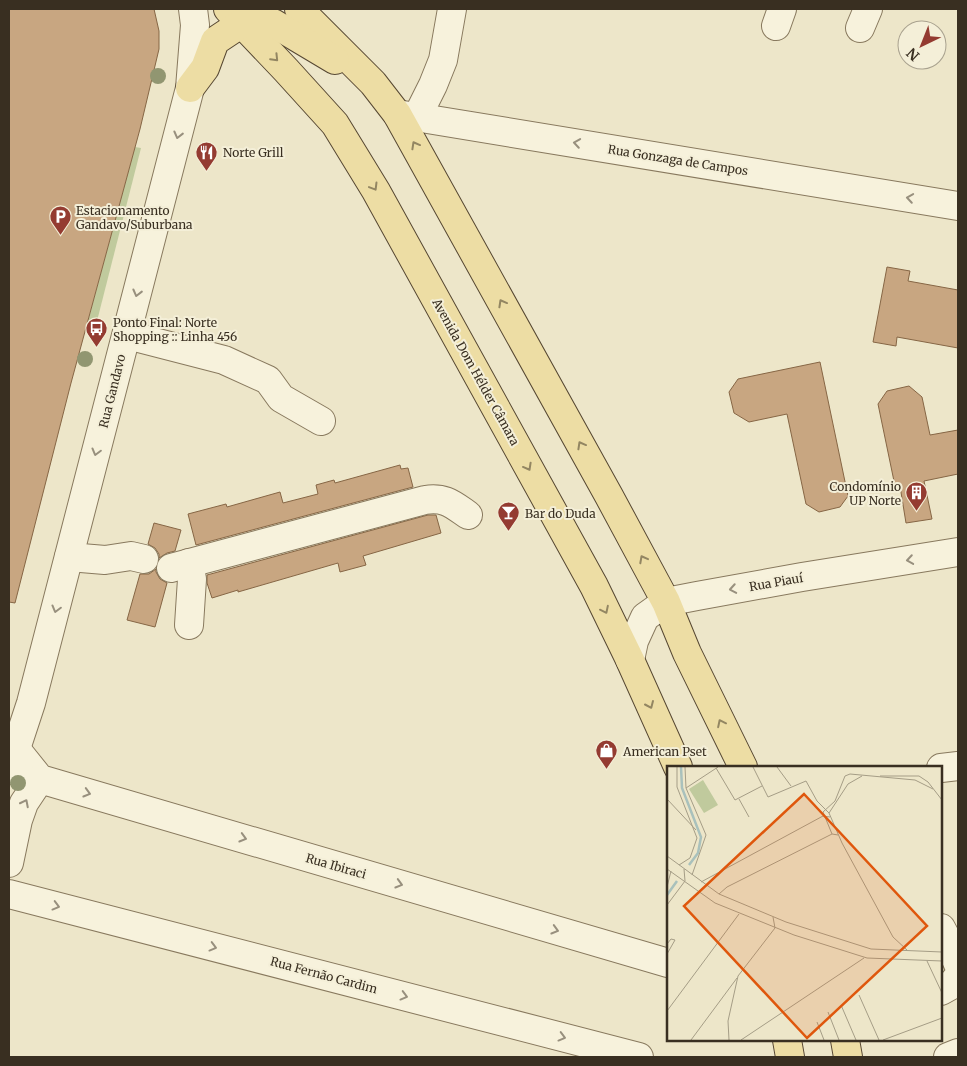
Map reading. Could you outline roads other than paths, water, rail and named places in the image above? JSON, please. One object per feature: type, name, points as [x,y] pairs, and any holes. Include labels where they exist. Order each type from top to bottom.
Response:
[{"type":"main road","points":[[299,9],[407,116],[666,602],[687,653],[743,766]]},
{"type":"main road","points":[[190,88],[205,68],[215,41],[234,16],[273,23],[373,83]]},
{"type":"main road","name":"Avenida Dom Hélder Câmara","points":[[234,16],[335,124],[376,191],[594,586],[678,766]]},
{"type":"main road","points":[[787,1041],[790,1057]]},
{"type":"main road","points":[[844,1041],[848,1057]]},
{"type":"street","name":"Rua Gandavo","points":[[12,760],[20,704],[69,558],[190,88],[195,25],[193,9]]},
{"type":"street","points":[[407,116],[433,84],[443,60],[452,9]]},
{"type":"street","name":"Rua Gonzaga de Campos","points":[[407,116],[958,206]]},
{"type":"street","points":[[127,335],[224,360],[268,380],[281,398],[321,421]]},
{"type":"street","points":[[189,625],[192,579],[180,566],[436,498],[444,500],[468,514]]},
{"type":"street","name":"Rua Piauí","points":[[630,660],[634,641],[645,617],[666,602],[802,577],[958,552]]},
{"type":"street","points":[[69,558],[105,560],[131,556],[144,559]]},
{"type":"street","points":[[9,863],[18,820],[24,803],[40,779],[12,760]]},
{"type":"street","points":[[942,768],[958,766]]},
{"type":"street","name":"Rua Ibiraci","points":[[40,779],[667,963]]},
{"type":"street","name":"Rua Fernão Cardim","points":[[9,894],[603,1053],[639,1057]]},
{"type":"street","points":[[942,930],[958,964]]},
{"type":"street","points":[[942,990],[950,986],[958,977]]},
{"type":"street","points":[[948,1057],[958,1053]]},
{"type":"place","name":"Norte Grill","points":[[207,171]]},
{"type":"place","name":"Estacionamento Gandavo/Suburbana","points":[[60,236]]},
{"type":"place","name":"Ponto Final: Norte Shopping :: Linha 456","points":[[97,348]]},
{"type":"place","name":"Condomínio UP Norte","points":[[917,512]]},
{"type":"place","name":"Bar do Duda","points":[[509,532]]},
{"type":"place","name":"American Pset","points":[[607,770]]}]
